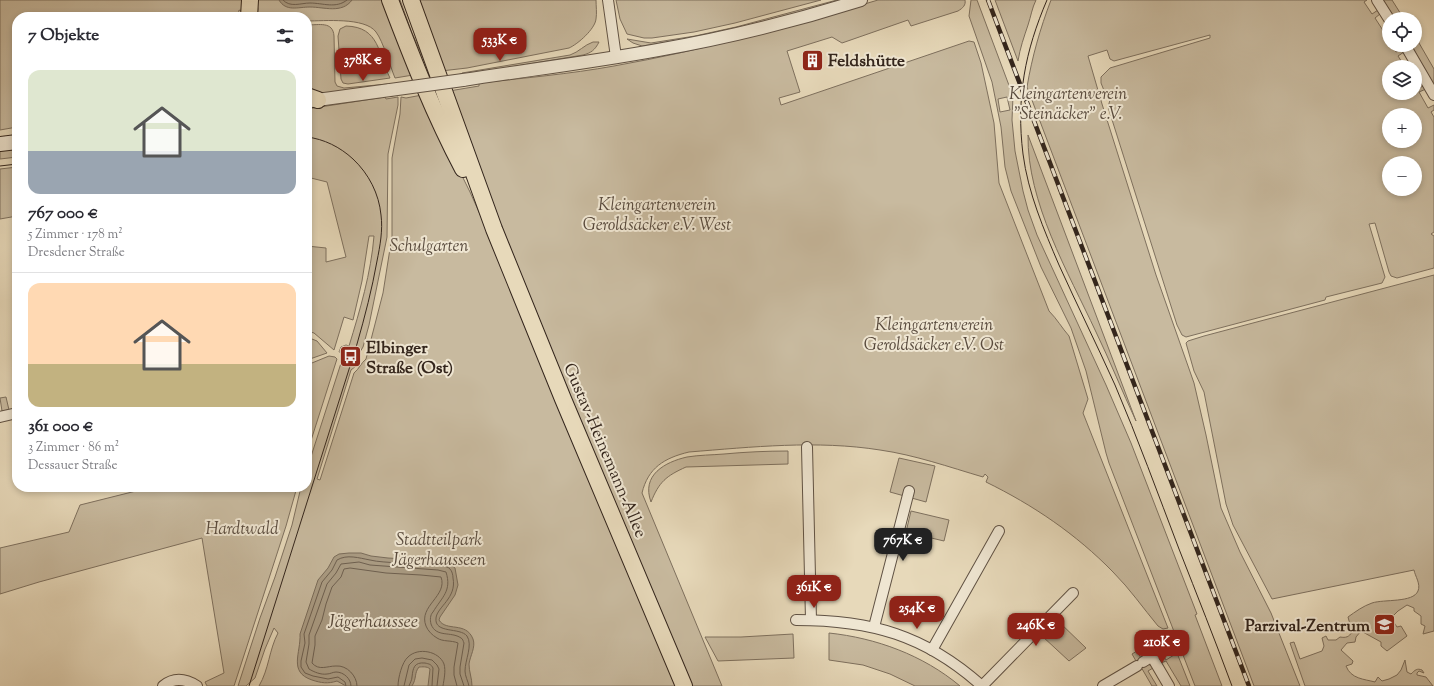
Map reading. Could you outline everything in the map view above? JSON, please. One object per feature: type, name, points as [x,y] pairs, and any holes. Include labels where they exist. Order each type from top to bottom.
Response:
[{"type":"main road","name":"Gustav-Heinemann-Allee","points":[[390,0],[432,106],[494,229]]},
{"type":"main road","name":"Gustav-Heinemann-Allee","points":[[411,0],[494,229],[563,399],[684,686]]},
{"type":"main road","points":[[0,144],[12,143]]},
{"type":"street","points":[[608,0],[616,57]]},
{"type":"street","points":[[312,99],[463,80],[659,50],[738,34],[823,12],[861,0]]},
{"type":"street","points":[[1377,0],[1385,12]]},
{"type":"street","points":[[1409,52],[1434,95]]},
{"type":"street","points":[[0,417],[12,414]]},
{"type":"street","points":[[807,447],[811,620]]},
{"type":"street","points":[[874,627],[909,491]]},
{"type":"street","points":[[932,650],[999,531]]},
{"type":"street","points":[[796,620],[843,621],[874,627],[902,636],[932,650],[958,666],[982,686],[1073,593]]},
{"type":"street","points":[[1103,686],[1169,646]]},
{"type":"street","points":[[1144,662],[1169,686]]},
{"type":"street","points":[[163,686],[178,680],[190,682],[198,686]]},
{"type":"green space","points":[[0,0],[243,0],[241,11],[239,10],[239,12],[12,12],[12,128],[0,130]]},
{"type":"green space","points":[[256,0],[385,0],[413,75],[395,78],[381,41],[371,27],[354,22],[312,21],[312,12],[258,12]]},
{"type":"green space","points":[[397,0],[400,0],[412,33],[430,73],[423,74]]},
{"type":"green space","points":[[417,0],[596,0],[596,17],[595,23],[589,32],[581,40],[569,48],[467,68],[441,71]]},
{"type":"green space","points":[[616,0],[821,0],[735,23],[694,32],[644,38],[627,34],[620,19]]},
{"type":"green space","points":[[837,0],[843,0],[787,16],[695,38],[642,46],[627,39],[651,43],[695,36],[736,27]]},
{"type":"green space","points":[[878,0],[965,0],[965,3],[964,6],[958,11],[911,26],[908,20],[842,43],[832,37],[787,51],[800,92],[779,98],[781,105],[969,41],[974,42],[981,63],[994,123],[999,183],[1049,311],[1069,336],[1088,399],[1083,413],[1168,628],[1163,629],[1158,626],[1119,578],[1084,545],[1053,521],[1020,500],[986,482],[988,477],[985,474],[983,477],[906,455],[880,450],[832,445],[784,445],[689,452],[672,457],[658,465],[648,477],[642,493],[722,686],[689,686],[548,348],[449,91],[479,86],[479,83],[597,69],[681,53],[780,28]]},
{"type":"green space","points":[[971,0],[977,0],[1013,96],[1012,120],[1015,151],[1028,210],[1037,235],[1131,443],[1197,614],[1195,615],[1222,686],[1195,686],[1109,463],[1086,371],[1071,328],[1041,267],[1011,191],[1005,167],[1001,127],[992,82],[969,16]],"holes":[[[1007,97],[1010,110],[1000,112],[998,99]]]},
{"type":"green space","points":[[995,0],[1036,0],[1022,43],[1018,61]]},
{"type":"green space","name":"Kleingartenverein \"Steinäcker\" e.V.","points":[[1051,0],[1367,0],[1364,2],[1372,14],[1378,10],[1380,14],[1375,18],[1382,29],[1382,52],[1404,52],[1398,56],[1401,60],[1382,60],[1382,100],[1422,100],[1422,97],[1428,108],[1434,105],[1434,110],[1431,112],[1434,117],[1434,232],[1431,234],[1434,236],[1434,268],[1397,278],[1391,276],[1375,223],[1369,224],[1385,277],[1382,283],[1326,297],[1325,300],[1186,337],[1182,335],[1177,325],[1108,107],[1110,100],[1114,97],[1113,93],[1105,93],[1101,83],[1101,77],[1110,68],[1210,38],[1210,35],[1114,61],[1110,59],[1107,50],[1088,56],[1156,275],[1194,383],[1221,508],[1240,552],[1271,613],[1300,686],[1254,686],[1027,87],[1040,32]]},
{"type":"green space","points":[[1383,0],[1392,0],[1400,12],[1391,12]]},
{"type":"green space","points":[[312,25],[325,25],[333,31],[335,82],[337,86],[344,88],[388,84],[329,93],[312,92]]},
{"type":"green space","points":[[346,26],[366,31],[372,37],[380,51],[390,78],[348,84],[343,83],[341,79],[338,36],[340,29]]},
{"type":"green space","points":[[593,42],[599,42],[592,51],[583,55],[462,75],[462,73],[570,55]]},
{"type":"green space","points":[[1422,48],[1434,69],[1434,85],[1422,64],[1422,60],[1420,60],[1415,52],[1422,52]]},
{"type":"green space","points":[[1423,86],[1426,89],[1422,91],[1422,87]]},
{"type":"green space","name":"Stadtteilpark Jägerhausseen","points":[[422,95],[470,192],[496,250],[677,686],[259,686],[265,673],[278,633],[274,628],[255,678],[246,686],[238,686],[292,525],[300,492],[312,492],[312,453],[342,360],[344,359],[357,362],[356,366],[351,370],[317,479],[320,480],[354,373],[366,359],[383,293],[392,236],[392,158],[400,114],[401,97],[406,98]]},
{"type":"green space","points":[[385,97],[386,99],[398,97],[398,105],[388,154],[387,237],[369,325],[363,347],[357,357],[339,352],[341,347],[346,345],[349,346],[368,278],[374,236],[369,236],[362,281],[353,320],[344,317],[334,350],[312,332],[312,247],[326,248],[326,262],[346,257],[327,182],[312,178],[312,108]]},
{"type":"green space","points":[[1028,135],[1136,421],[1051,236],[1034,186],[1029,160]]},
{"type":"green space","points":[[12,148],[12,158],[0,159],[0,150]]},
{"type":"green space","points":[[12,168],[12,217],[0,219],[0,169]]},
{"type":"green space","points":[[1434,275],[1434,631],[1423,634],[1425,626],[1421,624],[1421,616],[1414,611],[1414,608],[1407,605],[1391,618],[1397,627],[1401,626],[1407,636],[1387,651],[1381,646],[1381,642],[1361,631],[1356,637],[1355,642],[1347,643],[1341,650],[1353,661],[1352,664],[1346,666],[1351,674],[1358,678],[1375,682],[1378,677],[1382,681],[1389,679],[1397,675],[1405,660],[1407,672],[1411,674],[1416,670],[1422,670],[1424,673],[1419,671],[1417,675],[1426,677],[1433,686],[1305,686],[1290,643],[1294,642],[1300,659],[1322,651],[1324,646],[1322,638],[1326,636],[1328,640],[1336,640],[1340,637],[1348,636],[1352,632],[1348,617],[1359,609],[1372,603],[1404,599],[1415,595],[1419,588],[1418,580],[1414,570],[1272,599],[1233,525],[1226,504],[1204,392],[1194,371],[1186,343],[1204,336]]},
{"type":"green space","points":[[312,339],[317,341],[327,353],[312,358]]},
{"type":"green space","points":[[329,356],[337,359],[312,437],[312,363]]},
{"type":"green space","points":[[6,397],[9,410],[2,411],[0,398]]},
{"type":"green space","points":[[788,451],[788,464],[686,467],[673,473],[664,480],[657,489],[651,502],[649,484],[652,477],[663,466],[679,459],[701,455]]},
{"type":"green space","points":[[899,458],[935,466],[926,502],[890,492]]},
{"type":"green space","name":"Hardtwald","points":[[132,492],[296,492],[234,686],[207,686],[205,682],[224,673],[202,538],[0,594],[0,548],[69,532],[80,505]]},
{"type":"green space","points":[[911,511],[949,520],[944,541],[906,532]]},
{"type":"green space","points":[[1057,620],[1086,648],[1069,661],[1042,636]]},
{"type":"green space","points":[[1169,632],[1171,639],[1167,642],[1164,637],[1138,653],[1141,658],[1136,661],[1132,654]]},
{"type":"green space","points":[[829,633],[864,639],[898,650],[931,665],[960,686],[915,686],[890,674],[863,665],[829,660]]},
{"type":"green space","points":[[793,634],[794,658],[718,661],[705,637],[741,637]]},
{"type":"green space","points":[[1175,648],[1190,686],[1181,686],[1166,661],[1160,662],[1163,655],[1166,660],[1174,655],[1172,650]]},
{"type":"green space","points":[[1147,664],[1153,668],[1148,671],[1157,686],[1152,686],[1141,667]]},
{"type":"water","points":[[279,0],[352,0],[343,7],[332,9],[289,7],[282,4]]},
{"type":"water","name":"Jägerhaussee","points":[[361,553],[388,558],[439,561],[450,564],[455,568],[458,585],[455,595],[439,620],[446,626],[466,630],[473,639],[474,642],[469,664],[472,686],[428,686],[430,669],[427,667],[419,667],[417,669],[412,686],[346,686],[337,681],[328,683],[315,681],[305,677],[300,672],[297,661],[300,634],[318,580],[328,568],[334,557],[339,554]]},
{"type":"tram line","points":[[1047,0],[1033,38],[1024,75],[1021,133],[1025,169],[1042,225],[1115,385],[1132,426],[1232,686]]},
{"type":"tram line","points":[[312,138],[337,147],[353,159],[364,171],[378,200],[382,226],[378,255],[366,313],[312,486]]},
{"type":"tram line","points":[[0,166],[12,165]]},
{"type":"tram line","points":[[249,686],[310,492]]},
{"type":"railway","points":[[988,0],[1249,686]]},
{"type":"place","name":"Feldshütte","points":[[813,60]]},
{"type":"place","name":"Elbinger Straße (Ost)","points":[[351,357]]},
{"type":"place","name":"Parzival-Zentrum","points":[[1385,625]]},
{"type":"park label","name":"Kleingartenverein Geroldsäcker e.V. West","points":[[657,214]]},
{"type":"park label","name":"Schulgarten","points":[[429,245]]},
{"type":"park label","name":"Kleingartenverein Geroldsäcker e.V. Ost","points":[[934,334]]}]
